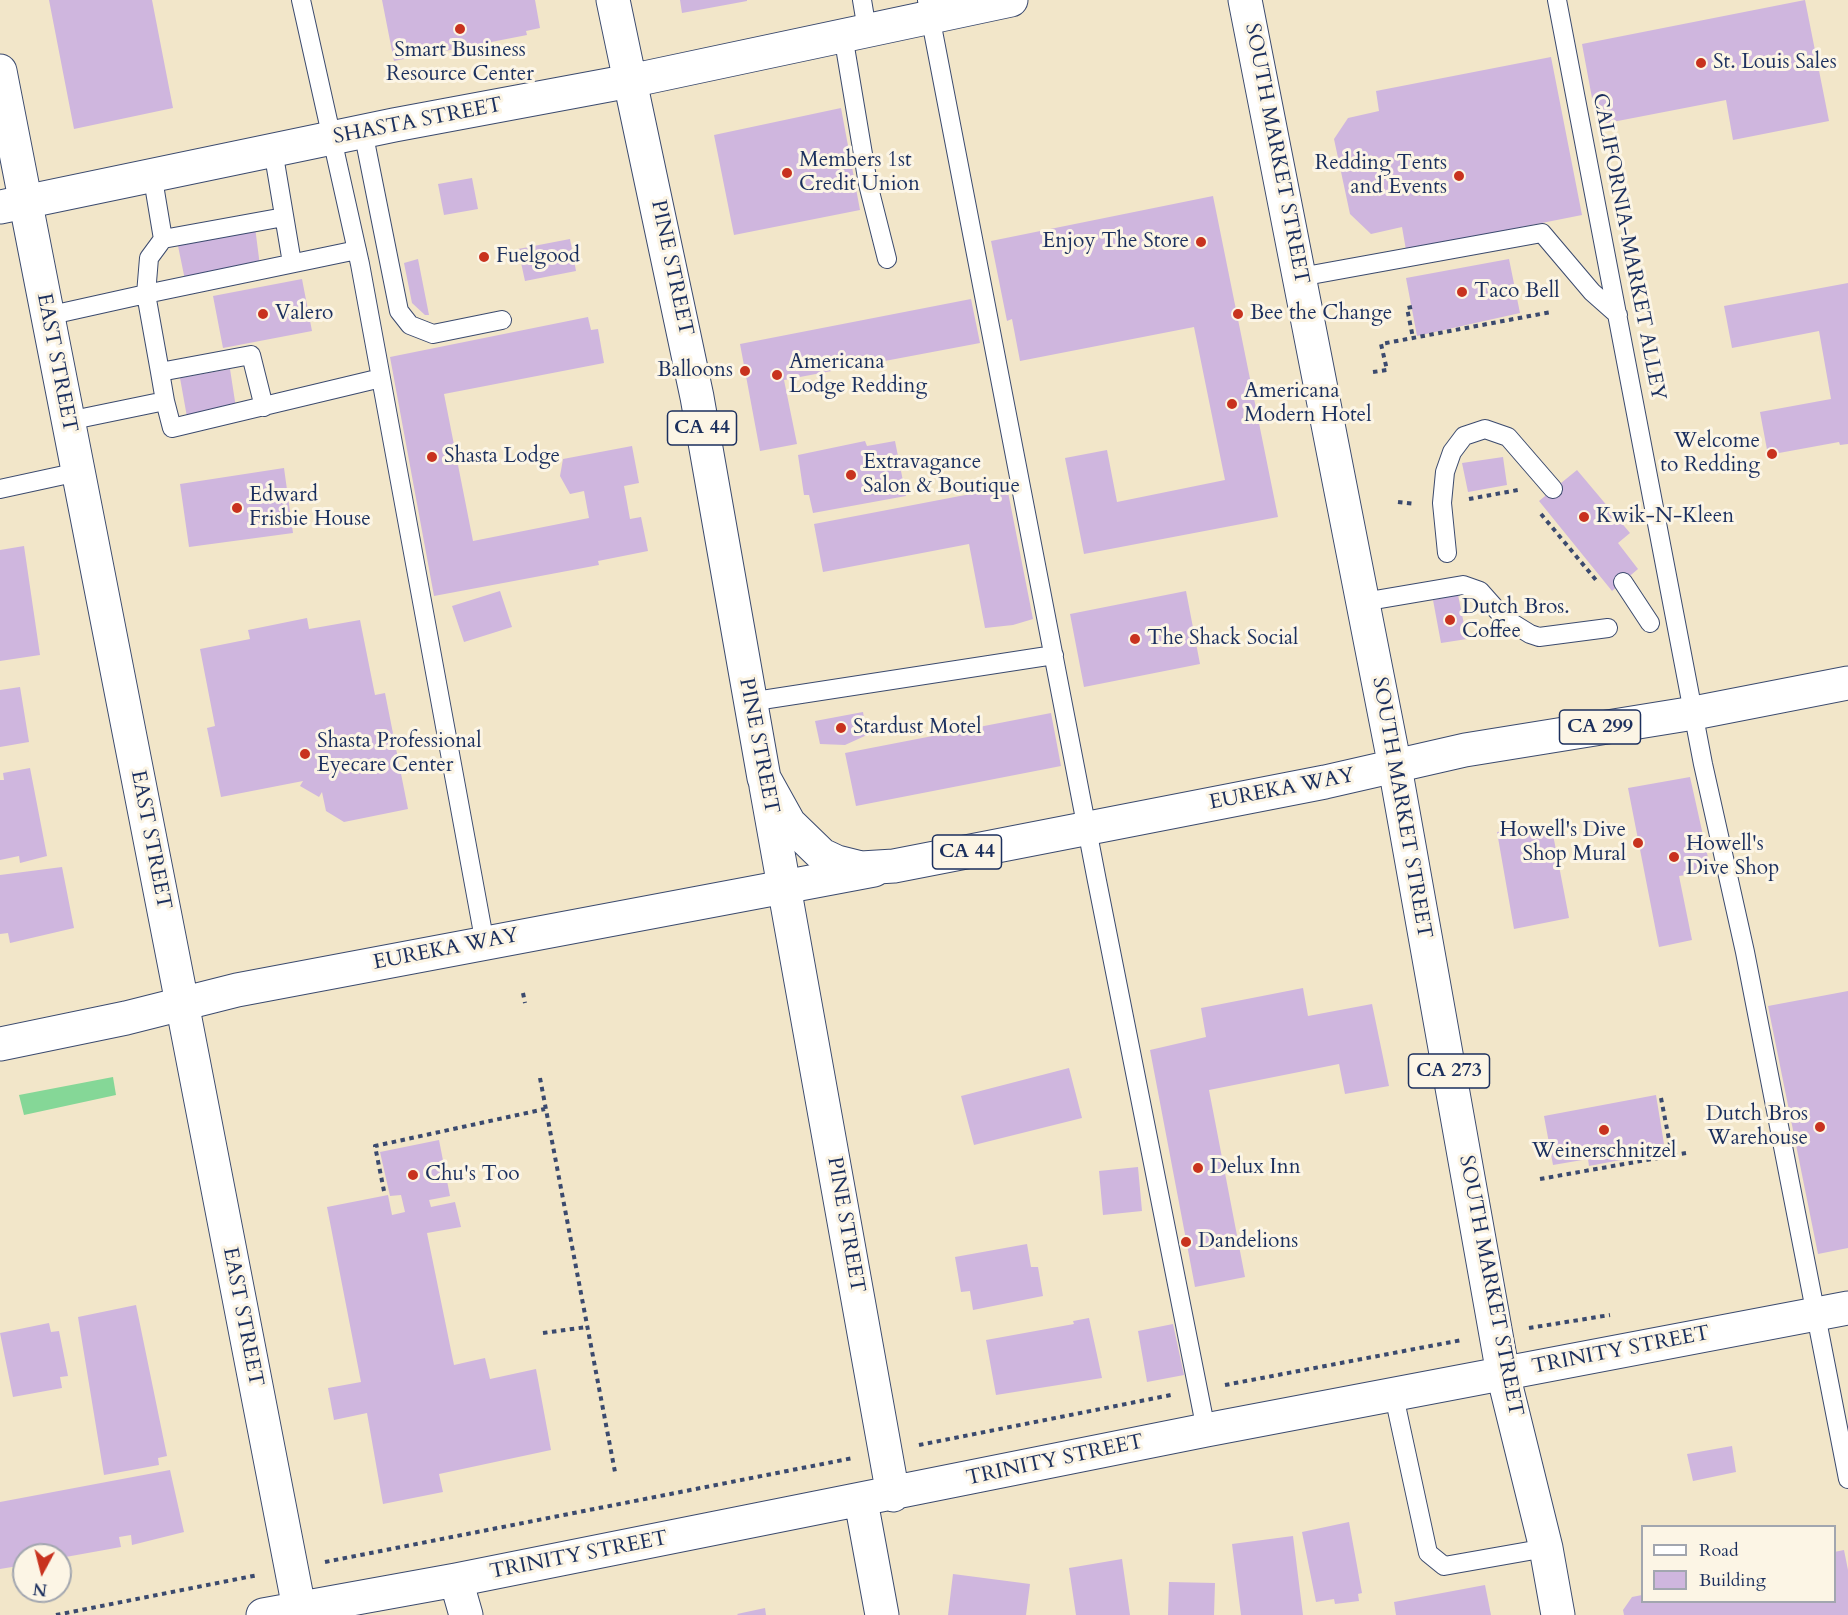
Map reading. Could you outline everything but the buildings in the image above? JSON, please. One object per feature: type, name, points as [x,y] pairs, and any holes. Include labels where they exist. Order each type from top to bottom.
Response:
[{"type":"main road","name":"PINE STREET","points":[[613,0],[697,397],[893,1495]]},
{"type":"main road","name":"SHASTA STREET","points":[[12,204],[152,173],[630,81],[858,22],[929,9],[1011,0]]},
{"type":"main road","name":"SOUTH MARKET STREET","points":[[1245,0],[1395,767],[1503,1374],[1545,1548],[1558,1615]]},
{"type":"main road","name":"EAST STREET","points":[[0,71],[12,204],[47,316],[299,1608]]},
{"type":"main road","name":"EUREKA WAY","points":[[0,1044],[237,990],[894,866],[1508,743],[1694,713],[1848,683]]},
{"type":"main road","name":"EUREKA WAY","points":[[764,778],[789,824],[822,855],[837,862],[861,868],[894,866]]},
{"type":"main road","name":"TRINITY STREET","points":[[262,1615],[456,1580],[893,1495],[1206,1430],[1848,1308]]},
{"type":"main road","points":[[861,1501],[882,1615]]},
{"type":"main road","points":[[456,1580],[466,1615]]},
{"type":"lane","points":[[301,0],[320,96],[347,135],[399,311],[410,325],[433,334],[502,320]]},
{"type":"lane","name":"CALIFORNIA-MARKET ALLEY","points":[[1557,0],[1694,713],[1744,952],[1848,1479]]},
{"type":"lane","points":[[929,9],[1206,1430]]},
{"type":"lane","points":[[858,22],[868,184],[887,259]]},
{"type":"lane","points":[[347,135],[357,250],[485,944]]},
{"type":"lane","points":[[273,150],[292,263]]},
{"type":"lane","points":[[152,173],[163,239]]},
{"type":"lane","points":[[284,217],[163,239],[149,258],[146,294],[172,428],[381,378]]},
{"type":"lane","points":[[1300,277],[1542,232],[1593,292],[1618,315]]},
{"type":"lane","points":[[47,316],[357,250]]},
{"type":"lane","points":[[160,372],[250,355],[264,407]]},
{"type":"lane","points":[[68,421],[165,401]]},
{"type":"lane","points":[[1447,553],[1442,503],[1446,472],[1452,452],[1464,436],[1485,429],[1508,437],[1553,489]]},
{"type":"lane","points":[[0,489],[78,472]]},
{"type":"lane","points":[[1623,582],[1650,623]]},
{"type":"lane","points":[[1363,602],[1463,585],[1480,591],[1504,618],[1539,637],[1608,628]]},
{"type":"lane","points":[[750,702],[1054,655]]},
{"type":"lane","points":[[1394,1396],[1428,1553],[1444,1566],[1545,1548]]},
{"type":"path","points":[[1412,306],[1407,308],[1413,338]]},
{"type":"path","points":[[1373,372],[1387,370],[1381,345],[1551,312]]},
{"type":"path","points":[[1460,501],[1520,490]]},
{"type":"path","points":[[1535,508],[1603,589]]},
{"type":"path","points":[[523,993],[525,1003]]},
{"type":"path","points":[[540,1078],[615,1472]]},
{"type":"path","points":[[1661,1098],[1672,1155]]},
{"type":"path","points":[[384,1191],[375,1146],[545,1109]]},
{"type":"path","points":[[1540,1179],[1686,1153]]},
{"type":"path","points":[[543,1333],[587,1327]]},
{"type":"green space","points":[[113,1077],[116,1095],[24,1115],[19,1095]]},
{"type":"place","name":"Smart Business Resource Center","points":[[460,29]]},
{"type":"place","name":"St. Louis Sales","points":[[1701,63]]},
{"type":"place","name":"Members 1st Credit Union","points":[[787,173]]},
{"type":"place","name":"Redding Tents and Events","points":[[1459,176]]},
{"type":"place","name":"Enjoy The Store","points":[[1201,242]]},
{"type":"place","name":"Fuelgood","points":[[484,257]]},
{"type":"place","name":"Taco Bell","points":[[1462,292]]},
{"type":"place","name":"Valero","points":[[263,314]]},
{"type":"place","name":"Bee the Change","points":[[1238,314]]},
{"type":"place","name":"Balloons","points":[[745,371]]},
{"type":"place","name":"Americana Lodge Redding","points":[[777,375]]},
{"type":"place","name":"Americana Modern Hotel","points":[[1232,404]]},
{"type":"place","name":"Welcome to Redding","points":[[1772,454]]},
{"type":"place","name":"Shasta Lodge","points":[[432,457]]},
{"type":"place","name":"Extravagance Salon & Boutique","points":[[851,475]]},
{"type":"place","name":"Edward Frisbie House","points":[[237,508]]},
{"type":"place","name":"Kwik-N-Kleen","points":[[1584,517]]},
{"type":"place","name":"Dutch Bros. Coffee","points":[[1450,620]]},
{"type":"place","name":"The Shack Social","points":[[1135,639]]},
{"type":"place","name":"Stardust Motel","points":[[841,728]]},
{"type":"place","name":"Shasta Professional Eyecare Center","points":[[305,754]]},
{"type":"place","name":"Howell's Dive Shop Mural","points":[[1638,843]]},
{"type":"place","name":"Howell's Dive Shop","points":[[1674,857]]},
{"type":"place","name":"Dutch Bros Warehouse","points":[[1820,1127]]},
{"type":"place","name":"Weinerschnitzel","points":[[1604,1130]]},
{"type":"place","name":"Delux Inn","points":[[1198,1168]]},
{"type":"place","name":"Chu's Too","points":[[413,1175]]},
{"type":"place","name":"Dandelions","points":[[1186,1242]]}]
